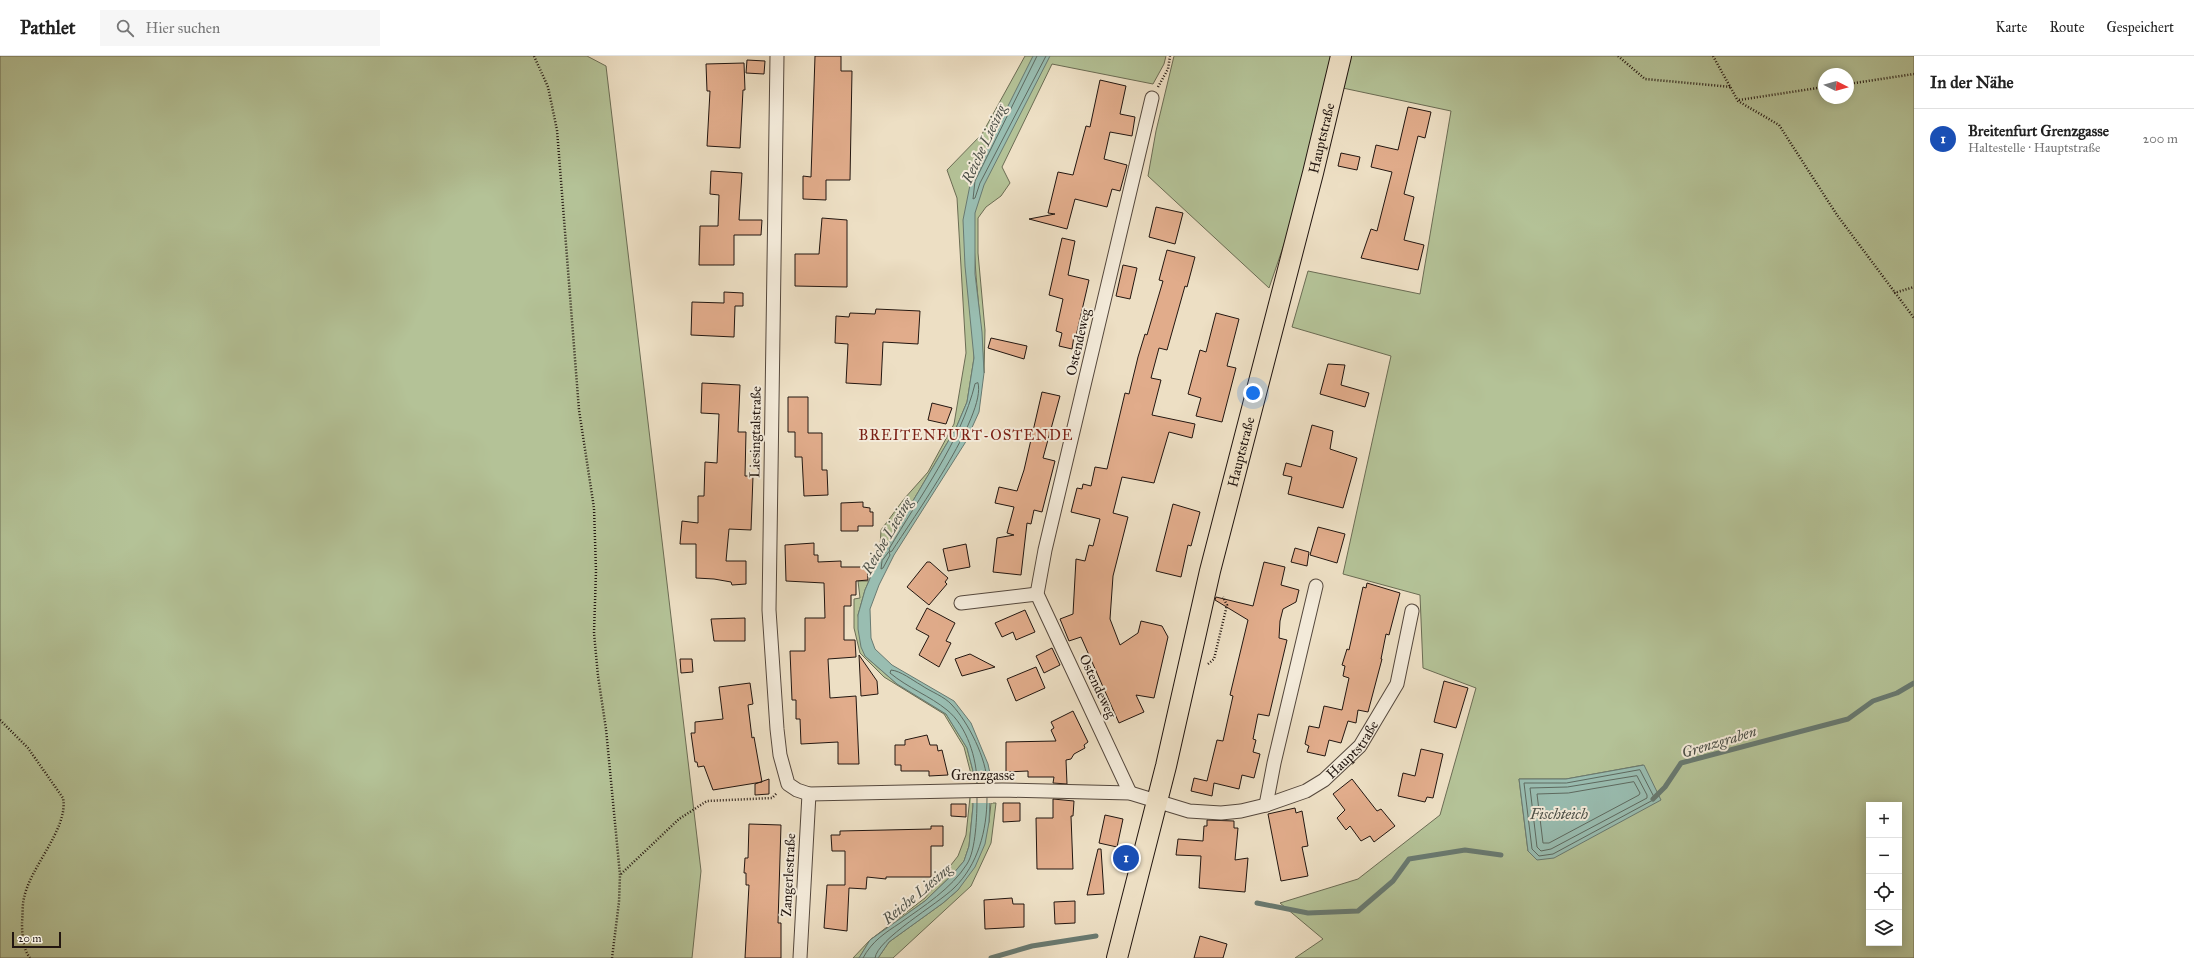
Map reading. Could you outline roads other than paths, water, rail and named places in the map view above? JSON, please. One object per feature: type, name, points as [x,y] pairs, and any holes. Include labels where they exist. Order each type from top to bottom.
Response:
[{"type":"main road","name":"Hauptstraße","points":[[1117,957],[1157,802],[1210,571],[1311,180],[1341,56]]},
{"type":"street","name":"Liesingtalstraße","points":[[777,56],[769,610],[780,755],[788,784],[797,790],[809,794]]},
{"type":"street","name":"Ostendeweg","points":[[1130,793],[1037,594],[1045,550],[1152,98]]},
{"type":"street","points":[[1266,805],[1274,763],[1316,586]]},
{"type":"street","points":[[961,603],[1037,594]]},
{"type":"street","name":"Hauptstraße","points":[[1157,802],[1189,810],[1221,813],[1241,811],[1266,805],[1306,791],[1318,784],[1360,746],[1397,684],[1412,611]]},
{"type":"street","name":"Grenzgasse","points":[[809,794],[1002,790],[1130,793],[1157,802]]},
{"type":"street","name":"Zangerlestraße","points":[[800,958],[809,794]]},
{"type":"water","points":[[1033,56],[1050,56],[984,185],[975,213],[975,274],[982,332],[984,373],[979,412],[965,443],[894,555],[879,585],[870,609],[871,638],[875,649],[892,665],[954,701],[971,723],[988,764],[991,778],[989,822],[985,844],[975,867],[958,890],[943,903],[889,942],[878,958],[859,958],[870,940],[925,901],[952,875],[964,861],[969,846],[973,806],[973,771],[967,748],[946,714],[897,684],[865,656],[861,647],[858,629],[858,615],[865,590],[878,560],[956,428],[967,402],[974,358],[965,266],[963,220],[971,180]]},
{"type":"water","name":"Fischteich","points":[[1644,765],[1661,800],[1554,858],[1537,860],[1528,851],[1519,779],[1566,779]]},
{"type":"waterway","name":"Grenzgraben","points":[[1653,799],[1665,787],[1681,763],[1848,719],[1873,701],[1897,693],[1914,683]]},
{"type":"waterway","name":"Grenzgraben","points":[[1257,903],[1308,913],[1358,911],[1393,881],[1409,859],[1465,850],[1501,855]]},
{"type":"waterway","name":"Grenzgraben","points":[[991,958],[1032,946],[1096,936]]},
{"type":"place","name":"Breitenfurt Grenzgasse","points":[[1126,858]]},
{"type":"district","name":"BREITENFURT-OSTENDE","points":[[966,435]]},
{"type":"water label","name":"Reiche Liesing","points":[[984,144]]},
{"type":"water label","name":"Reiche Liesing","points":[[887,536]]},
{"type":"water label","name":"Reiche Liesing","points":[[917,894]]}]
